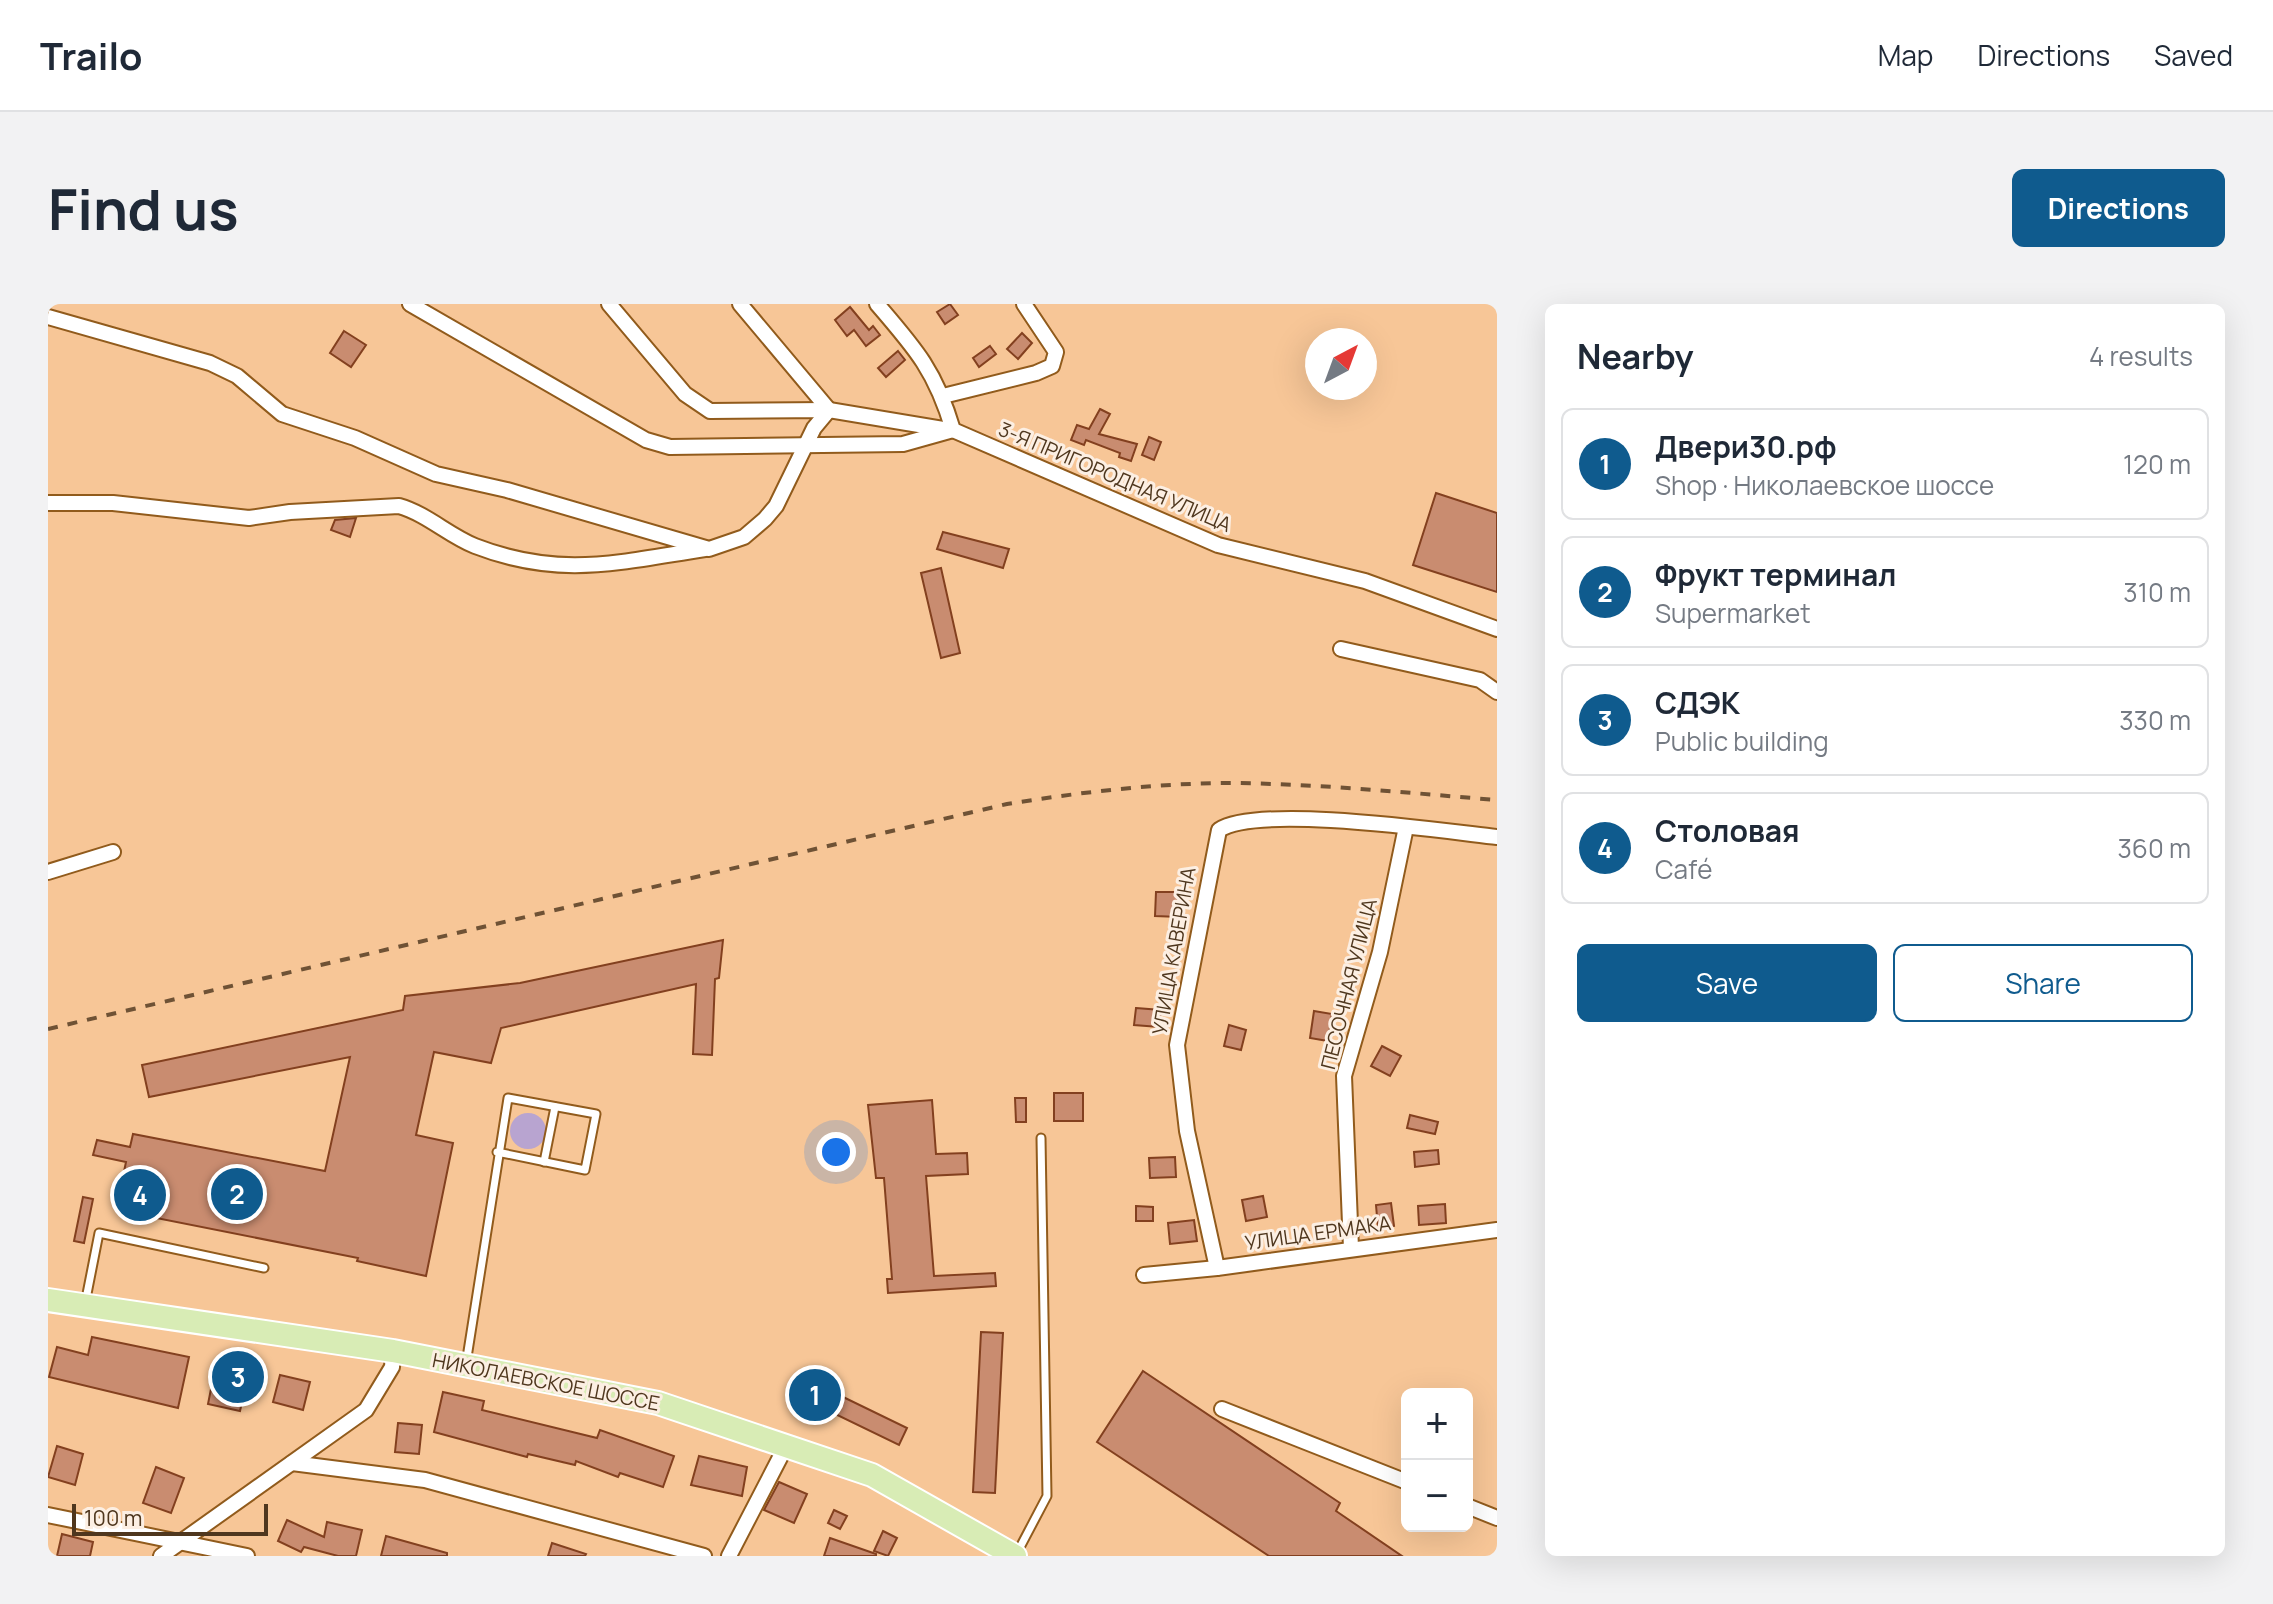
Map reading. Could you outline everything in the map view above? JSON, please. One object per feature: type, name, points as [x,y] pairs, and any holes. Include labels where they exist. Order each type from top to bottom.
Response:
[{"type":"main road","name":"НИКОЛАЕВСКОЕ ШОССЕ","points":[[48,1300],[393,1351],[658,1403],[872,1475],[1015,1556]]},
{"type":"street","points":[[410,304],[646,440],[670,447],[903,444],[953,430],[943,396],[926,362],[877,304]]},
{"type":"street","name":"3-Я ПРИГОРОДНАЯ УЛИЦА","points":[[609,304],[700,407],[721,413],[829,410],[953,430],[1218,545],[1365,581],[1497,629]]},
{"type":"street","points":[[48,503],[113,503],[249,518],[290,512],[399,506],[414,510],[450,536],[479,548],[536,564],[561,567],[585,567],[709,549],[744,537],[765,519],[776,506],[805,445],[829,410],[740,304]]},
{"type":"street","points":[[943,396],[1036,373],[1052,366],[1056,352],[1024,304]]},
{"type":"street","points":[[48,317],[210,363],[237,376],[289,418],[355,438],[436,474],[582,510],[709,549]]},
{"type":"street","points":[[1341,649],[1480,680],[1497,692]]},
{"type":"street","name":"УЛИЦА КАВЕРИНА","points":[[1217,1268],[1187,1131],[1177,1045],[1219,830],[1239,821],[1287,820],[1406,827]]},
{"type":"street","points":[[1406,827],[1497,837]]},
{"type":"street","name":"ПЕСОЧНАЯ УЛИЦА","points":[[1351,1248],[1344,1076],[1380,952],[1406,827]]},
{"type":"street","points":[[48,872],[113,852]]},
{"type":"street","name":"УЛИЦА ЕРМАКА","points":[[1144,1275],[1497,1230]]},
{"type":"street","points":[[161,1556],[366,1410],[392,1367],[393,1351]]},
{"type":"street","points":[[1222,1409],[1401,1480]]},
{"type":"street","points":[[729,1556],[786,1446]]},
{"type":"street","points":[[292,1463],[425,1480],[704,1556]]},
{"type":"street","points":[[1473,1508],[1497,1518]]},
{"type":"street","points":[[48,1515],[247,1556]]},
{"type":"lane","points":[[465,1366],[497,1152],[508,1098],[596,1114],[585,1170],[497,1152]]},
{"type":"lane","points":[[544,1162],[555,1107]]},
{"type":"lane","points":[[1015,1556],[1047,1496],[1041,1138]]},
{"type":"lane","points":[[84,1306],[99,1233],[264,1268]]},
{"type":"shaded area","points":[[528,1113],[541,1118],[546,1131],[541,1144],[528,1149],[515,1144],[510,1131],[515,1118]]},
{"type":"building","points":[[950,304],[958,315],[945,324],[937,312]]},
{"type":"building","points":[[850,307],[869,330],[873,326],[880,335],[866,346],[854,330],[847,336],[835,320]]},
{"type":"building","points":[[344,331],[366,345],[351,367],[330,353]]},
{"type":"building","points":[[1022,333],[1032,343],[1018,359],[1007,349]]},
{"type":"building","points":[[990,346],[996,354],[979,367],[973,358]]},
{"type":"building","points":[[898,351],[905,360],[886,377],[878,368]]},
{"type":"building","points":[[1100,409],[1110,414],[1099,434],[1137,444],[1131,461],[1119,457],[1120,453],[1086,440],[1084,445],[1071,440],[1077,425],[1089,429]]},
{"type":"building","points":[[1149,437],[1161,442],[1154,460],[1142,455]]},
{"type":"building","points":[[1436,493],[1497,513],[1497,592],[1413,565]]},
{"type":"building","points":[[356,518],[350,537],[331,530],[335,520]]},
{"type":"building","points":[[943,532],[1009,549],[1003,568],[937,549]]},
{"type":"building","points":[[941,568],[960,653],[941,658],[921,573]]},
{"type":"building","points":[[1156,892],[1181,892],[1180,917],[1155,916]]},
{"type":"building","points":[[723,940],[719,978],[715,979],[712,1055],[693,1054],[696,984],[501,1028],[491,1063],[434,1052],[416,1135],[453,1143],[426,1276],[357,1261],[358,1258],[116,1210],[126,1162],[93,1155],[97,1140],[130,1147],[133,1134],[325,1171],[350,1057],[149,1097],[142,1065],[403,1010],[405,996],[520,983]]},
{"type":"building","points":[[1136,1008],[1161,1010],[1159,1027],[1134,1025]]},
{"type":"building","points":[[1314,1011],[1332,1014],[1328,1041],[1310,1038]]},
{"type":"building","points":[[1229,1025],[1246,1030],[1241,1050],[1224,1046]]},
{"type":"building","points":[[1382,1046],[1401,1056],[1390,1076],[1371,1066]]},
{"type":"building","points":[[1054,1093],[1083,1093],[1083,1121],[1054,1121]]},
{"type":"building","points":[[1015,1098],[1026,1098],[1026,1122],[1016,1122]]},
{"type":"building","points":[[932,1100],[936,1154],[967,1153],[968,1174],[926,1176],[934,1276],[995,1273],[996,1286],[888,1293],[887,1279],[892,1279],[884,1178],[876,1178],[868,1105]]},
{"type":"building","points":[[1410,1115],[1438,1122],[1435,1134],[1407,1128]]},
{"type":"building","points":[[1438,1150],[1439,1164],[1415,1167],[1414,1152]]},
{"type":"building","points":[[1175,1157],[1176,1177],[1150,1178],[1149,1158]]},
{"type":"building","points":[[1263,1196],[1267,1217],[1246,1221],[1242,1200]]},
{"type":"building","points":[[83,1197],[93,1199],[84,1243],[74,1241]]},
{"type":"building","points":[[1391,1203],[1394,1226],[1378,1228],[1376,1205]]},
{"type":"building","points":[[1445,1204],[1446,1223],[1419,1225],[1418,1206]]},
{"type":"building","points":[[1136,1206],[1153,1207],[1153,1221],[1136,1221]]},
{"type":"building","points":[[1194,1220],[1197,1241],[1170,1244],[1168,1223]]},
{"type":"building","points":[[981,1332],[1003,1333],[995,1493],[973,1492]]},
{"type":"building","points":[[92,1337],[189,1357],[178,1408],[49,1377],[57,1347],[88,1355]]},
{"type":"building","points":[[216,1364],[249,1371],[240,1411],[208,1404]]},
{"type":"building","points":[[1143,1371],[1340,1503],[1336,1511],[1402,1556],[1269,1556],[1097,1442]]},
{"type":"building","points":[[280,1375],[310,1382],[303,1410],[273,1402]]},
{"type":"building","points":[[804,1378],[907,1428],[899,1445],[796,1395]]},
{"type":"building","points":[[443,1392],[484,1401],[482,1410],[597,1438],[600,1430],[674,1456],[663,1487],[620,1473],[618,1477],[576,1461],[575,1465],[528,1454],[527,1457],[434,1432]]},
{"type":"building","points":[[398,1423],[422,1425],[419,1454],[395,1452]]},
{"type":"building","points":[[57,1446],[83,1454],[75,1485],[48,1477]]},
{"type":"building","points":[[699,1456],[747,1467],[742,1496],[691,1485]]},
{"type":"building","points":[[156,1467],[184,1478],[171,1513],[143,1503]]},
{"type":"building","points":[[779,1482],[807,1494],[794,1523],[764,1510]]},
{"type":"building","points":[[834,1510],[847,1516],[840,1529],[828,1523]]},
{"type":"building","points":[[287,1520],[324,1537],[327,1522],[362,1530],[356,1556],[338,1556],[304,1547],[301,1552],[278,1541]]},
{"type":"building","points":[[883,1531],[897,1538],[888,1556],[874,1551]]},
{"type":"building","points":[[62,1534],[93,1542],[90,1556],[57,1556]]},
{"type":"building","points":[[386,1536],[447,1553],[447,1556],[381,1556]]},
{"type":"building","points":[[830,1538],[876,1554],[876,1556],[824,1556]]},
{"type":"building","points":[[552,1543],[586,1554],[548,1556]]},
{"type":"railway","points":[[48,1029],[1007,804],[1120,789],[1233,783],[1497,800]]},
{"type":"place","name":"Фрукт терминал","points":[[237,1194]]},
{"type":"place","name":"Столовая","points":[[140,1195]]},
{"type":"place","name":"СДЭК","points":[[238,1377]]},
{"type":"place","name":"Двери30.рф","points":[[815,1395]]}]
